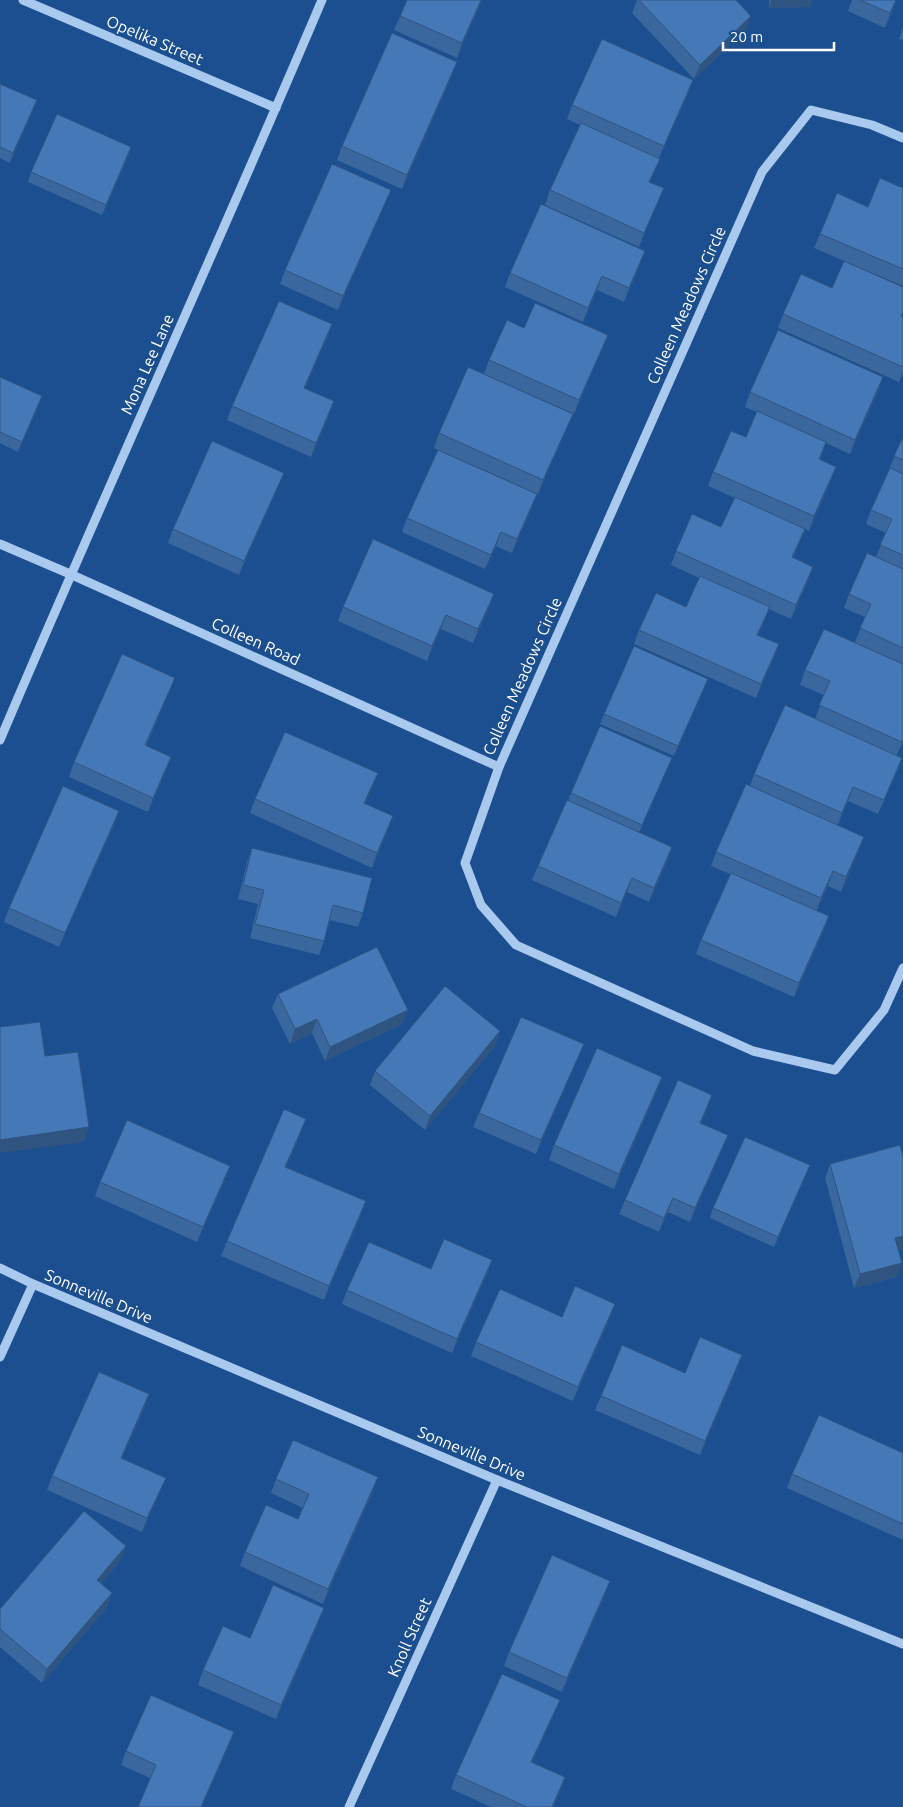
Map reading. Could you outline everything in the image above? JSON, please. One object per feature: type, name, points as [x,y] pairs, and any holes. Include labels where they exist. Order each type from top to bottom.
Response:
[{"type":"street","name":"Opelika Street","points":[[23,0],[276,108]]},
{"type":"street","name":"Mona Lee Lane","points":[[0,740],[70,574],[322,0]]},
{"type":"street","name":"Colleen Meadows Circle","points":[[903,138],[872,125],[811,110],[762,172],[498,767],[465,863],[481,905],[516,945],[753,1051],[835,1070],[884,1010],[903,968]]},
{"type":"street","name":"Colleen Road","points":[[0,544],[498,767]]},
{"type":"street","points":[[0,1268],[33,1284],[0,1357]]},
{"type":"street","name":"Sonneville Drive","points":[[33,1284],[497,1480],[903,1644]]},
{"type":"street","name":"Knoll Street","points":[[349,1807],[497,1480]]},
{"type":"building","points":[[407,0],[481,0],[462,43],[400,16]]},
{"type":"building","points":[[639,0],[736,0],[751,16],[700,65]]},
{"type":"building","points":[[860,0],[896,0],[890,13]]},
{"type":"building","points":[[392,33],[457,62],[407,175],[342,146]]},
{"type":"building","points":[[602,39],[693,80],[664,146],[572,105]]},
{"type":"building","points":[[0,84],[37,100],[13,153],[0,147]]},
{"type":"building","points":[[57,114],[131,147],[106,205],[31,172]]},
{"type":"building","points":[[581,123],[660,159],[649,182],[664,188],[644,233],[550,190]]},
{"type":"building","points":[[332,164],[391,190],[343,296],[285,270]]},
{"type":"building","points":[[880,178],[903,188],[903,269],[820,234],[837,193],[868,207]]},
{"type":"building","points":[[541,204],[645,251],[629,288],[602,276],[588,308],[510,273]]},
{"type":"building","points":[[844,261],[903,287],[903,312],[901,316],[903,317],[903,367],[783,314],[801,274],[832,288]]},
{"type":"building","points":[[279,301],[332,324],[304,388],[334,401],[316,443],[232,406]]},
{"type":"building","points":[[535,303],[608,335],[579,400],[489,360],[507,320],[524,328]]},
{"type":"building","points":[[778,330],[883,377],[855,440],[750,392]]},
{"type":"building","points":[[468,367],[573,414],[543,480],[439,433]]},
{"type":"building","points":[[0,377],[42,396],[22,442],[0,432]]},
{"type":"building","points":[[757,411],[826,442],[819,459],[836,467],[814,516],[713,472],[731,431],[746,437]]},
{"type":"building","points":[[903,437],[903,460],[894,456]]},
{"type":"building","points":[[212,441],[284,473],[244,561],[173,529]]},
{"type":"building","points":[[438,450],[537,494],[517,539],[501,532],[491,555],[407,518]]},
{"type":"building","points":[[890,468],[903,474],[903,555],[880,545],[892,519],[871,510]]},
{"type":"building","points":[[735,497],[805,529],[792,557],[813,567],[796,605],[676,551],[692,514],[721,527]]},
{"type":"building","points":[[373,539],[494,594],[478,629],[446,615],[432,646],[343,607]]},
{"type":"building","points":[[867,553],[903,569],[903,648],[860,628],[871,604],[849,594]]},
{"type":"building","points":[[700,576],[770,607],[757,635],[779,644],[761,684],[639,630],[656,593],[686,607]]},
{"type":"building","points":[[824,629],[903,664],[902,742],[819,705],[830,681],[805,670]]},
{"type":"building","points":[[634,646],[708,679],[678,746],[604,714]]},
{"type":"building","points":[[122,654],[175,678],[145,745],[171,757],[153,798],[74,762]]},
{"type":"building","points":[[785,705],[902,758],[884,800],[853,787],[842,813],[754,774]]},
{"type":"building","points":[[600,726],[672,758],[642,825],[571,793]]},
{"type":"building","points":[[285,732],[378,773],[364,803],[393,816],[377,853],[255,799]]},
{"type":"building","points":[[746,784],[864,837],[846,877],[833,871],[821,898],[716,852]]},
{"type":"building","points":[[63,786],[119,811],[65,933],[9,908]]},
{"type":"building","points":[[567,800],[672,847],[654,888],[632,878],[621,903],[538,866]]},
{"type":"building","points":[[252,848],[372,878],[363,913],[333,905],[324,941],[255,924],[264,890],[243,885]]},
{"type":"building","points":[[731,873],[829,916],[799,983],[701,940]]},
{"type":"building","points":[[377,947],[408,1010],[330,1047],[317,1019],[295,1029],[278,994]]},
{"type":"building","points":[[445,986],[500,1031],[430,1116],[375,1071]]},
{"type":"building","points":[[521,1017],[584,1044],[541,1140],[479,1113]]},
{"type":"building","points":[[40,1022],[45,1056],[78,1052],[89,1127],[0,1140],[0,1027]]},
{"type":"building","points":[[597,1048],[662,1077],[619,1174],[554,1145]]},
{"type":"building","points":[[678,1080],[712,1095],[700,1123],[728,1135],[695,1208],[673,1198],[664,1218],[625,1200]]},
{"type":"building","points":[[284,1109],[306,1119],[285,1167],[366,1201],[329,1286],[227,1241]]},
{"type":"building","points":[[127,1120],[230,1166],[203,1227],[100,1182]]},
{"type":"building","points":[[745,1137],[810,1165],[778,1237],[713,1208]]},
{"type":"building","points":[[900,1145],[903,1157],[903,1236],[895,1238],[902,1263],[860,1274],[830,1164]]},
{"type":"building","points":[[444,1239],[492,1260],[457,1339],[347,1290],[369,1242],[431,1269]]},
{"type":"building","points":[[575,1286],[615,1304],[578,1387],[476,1342],[500,1289],[562,1317]]},
{"type":"building","points":[[700,1337],[742,1355],[705,1441],[601,1396],[622,1345],[685,1373]]},
{"type":"building","points":[[99,1372],[149,1394],[121,1458],[166,1478],[147,1518],[52,1476]]},
{"type":"building","points":[[819,1415],[903,1453],[903,1524],[792,1474]]},
{"type":"building","points":[[293,1440],[378,1477],[328,1589],[245,1552],[266,1505],[298,1519],[309,1494],[276,1479]]},
{"type":"building","points":[[84,1511],[126,1546],[97,1580],[112,1593],[47,1669],[0,1629],[0,1609]]},
{"type":"building","points":[[552,1555],[610,1581],[567,1678],[509,1652]]},
{"type":"building","points":[[273,1585],[324,1608],[281,1705],[203,1670],[223,1626],[250,1638]]},
{"type":"building","points":[[502,1674],[560,1700],[531,1762],[565,1777],[552,1807],[527,1807],[456,1775]]},
{"type":"building","points":[[151,1695],[234,1732],[201,1807],[138,1807],[156,1765],[126,1751]]}]
